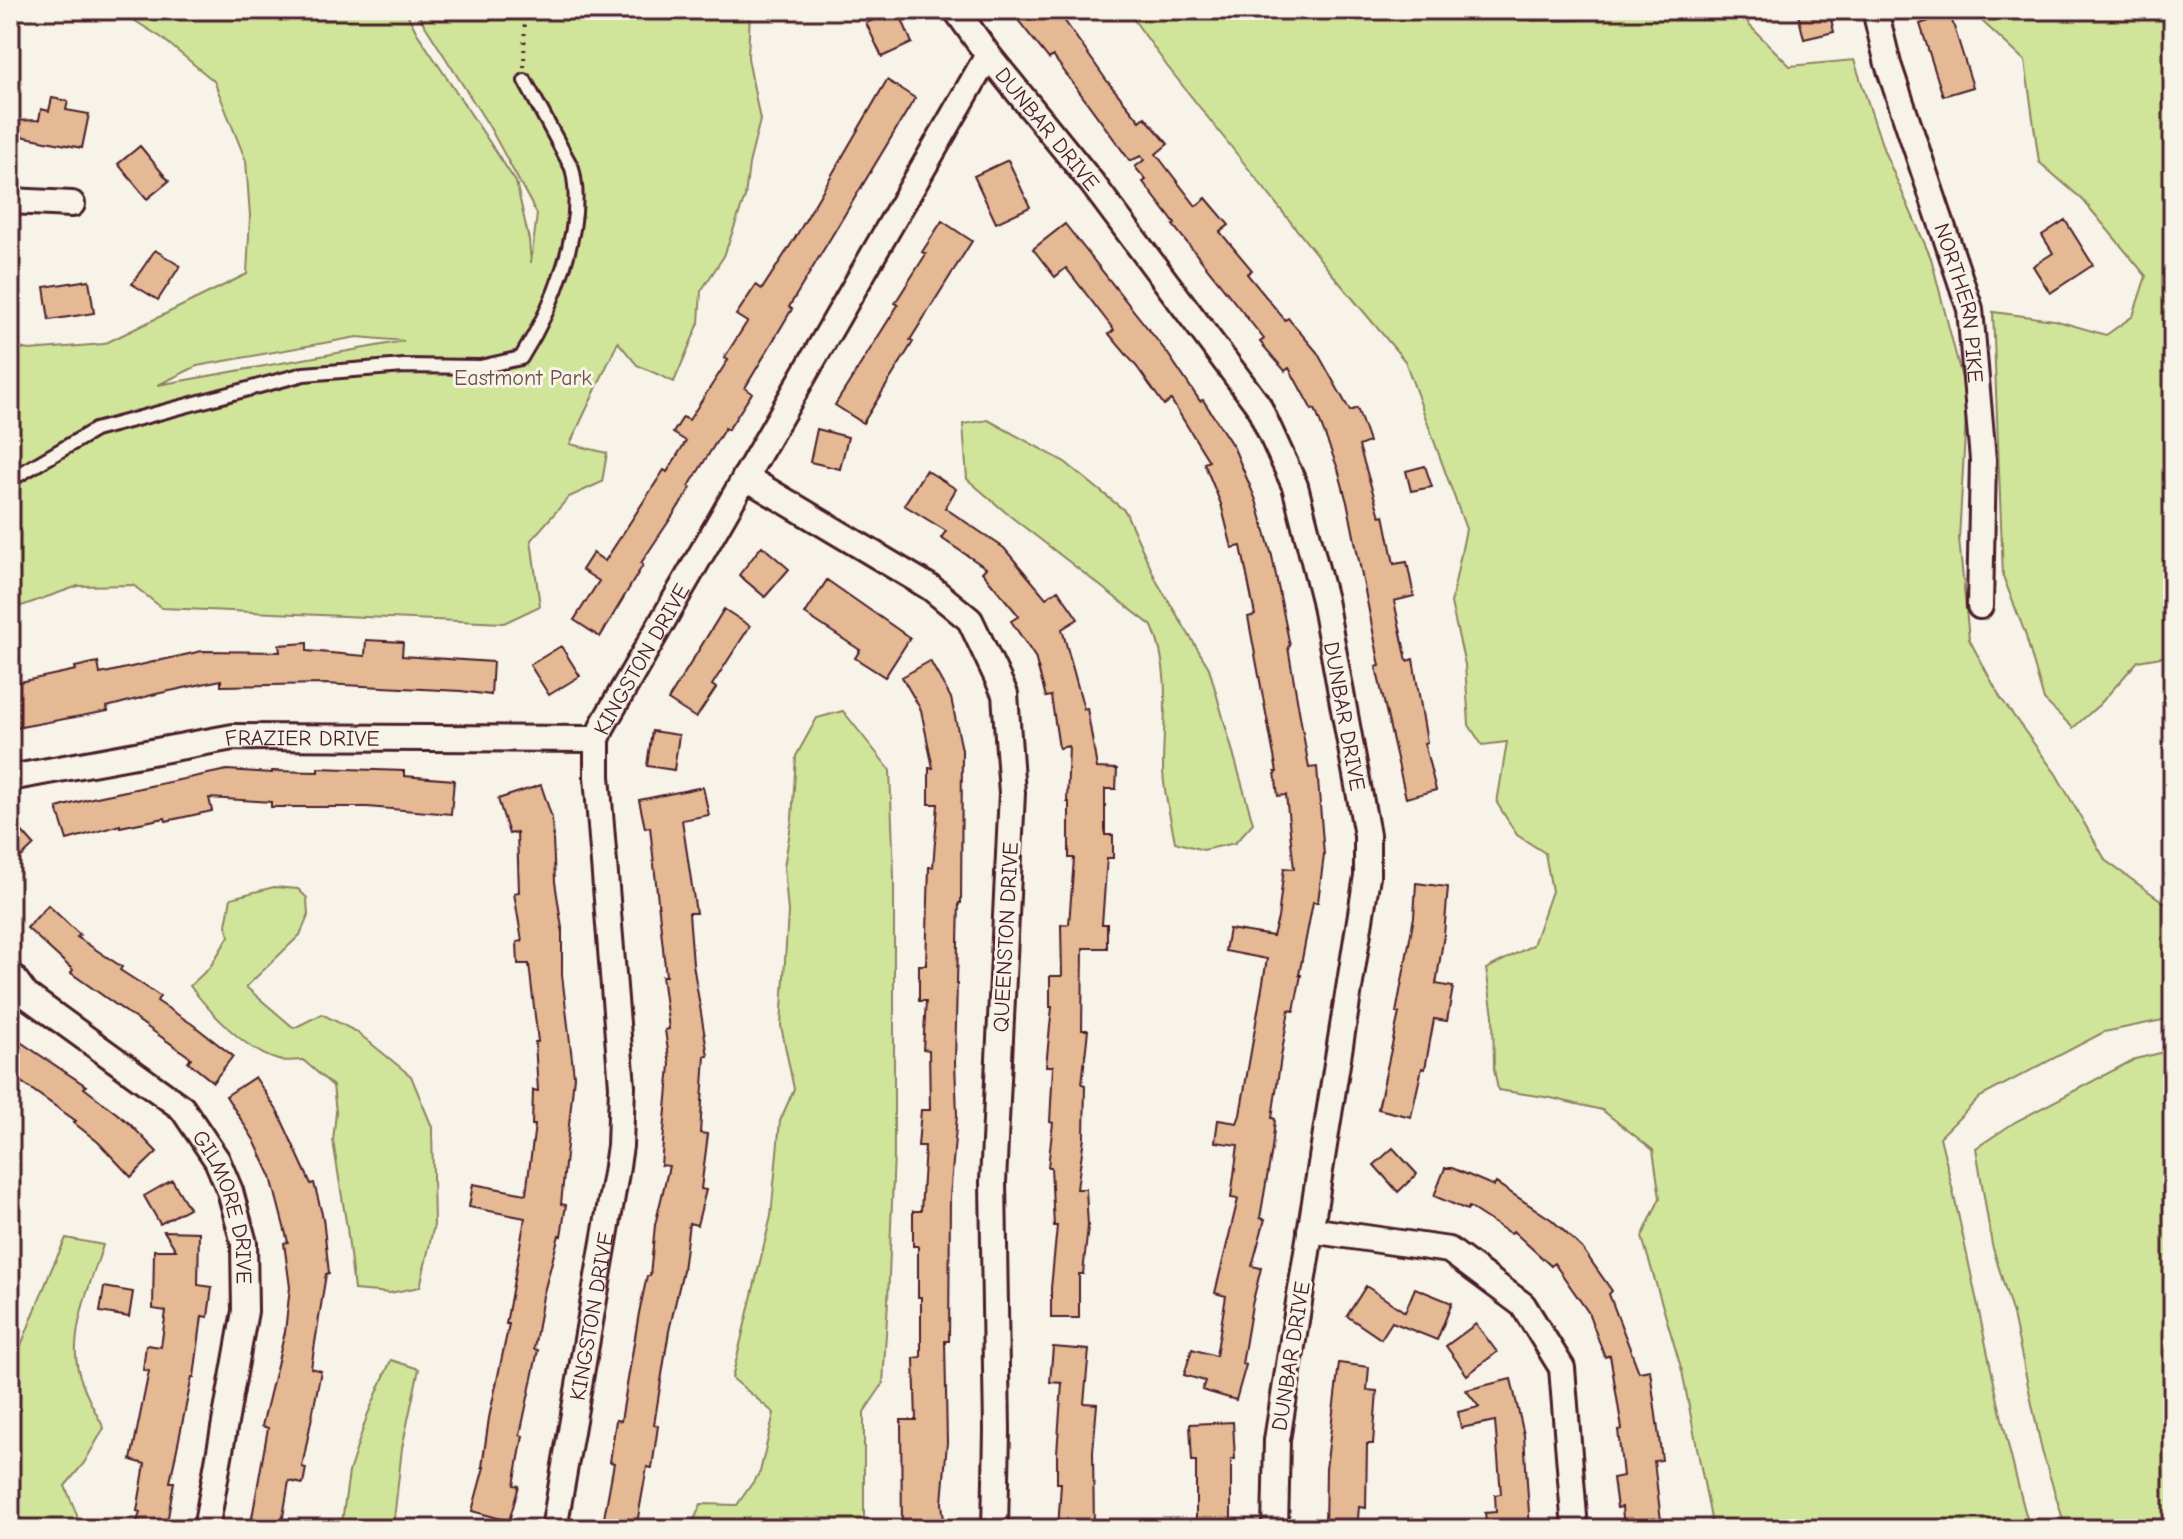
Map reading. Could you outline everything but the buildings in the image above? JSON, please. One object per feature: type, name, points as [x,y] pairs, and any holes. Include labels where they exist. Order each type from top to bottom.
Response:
[{"type":"street","name":"DUNBAR DRIVE","points":[[956,10],[988,55],[1092,183],[1258,405],[1295,486],[1324,600],[1367,835],[1367,876],[1277,1440],[1275,1529]]},
{"type":"street","name":"NORTHERN PIKE","points":[[1875,10],[1888,64],[1970,309],[1983,460],[1980,606]]},
{"type":"street","name":"KINGSTON DRIVE","points":[[554,1529],[616,1173],[622,1116],[597,739],[988,55]]},
{"type":"street","points":[[10,201],[72,204]]},
{"type":"street","name":"QUEENSTON DRIVE","points":[[745,477],[941,596],[970,620],[1005,694],[1012,793],[993,1182],[997,1431],[995,1529]]},
{"type":"street","name":"FRAZIER DRIVE","points":[[10,778],[233,737],[597,739]]},
{"type":"street","name":"GILMORE DRIVE","points":[[10,973],[26,995],[182,1108],[217,1160],[230,1191],[244,1243],[245,1311],[206,1529]]},
{"type":"street","points":[[1310,1230],[1449,1250],[1523,1305],[1562,1368],[1575,1529]]},
{"type":"lane","points":[[10,480],[95,430],[304,374],[404,366],[480,367],[521,358],[537,333],[574,228],[576,183],[572,168],[525,81]]},
{"type":"path","points":[[525,10],[525,81]]},
{"type":"green space","name":"Eastmont Park","points":[[118,10],[405,10],[516,182],[531,263],[537,214],[489,126],[415,10],[750,10],[748,58],[760,120],[745,197],[724,256],[701,291],[699,323],[674,382],[637,365],[618,342],[570,444],[607,453],[602,482],[569,497],[531,540],[540,606],[504,623],[162,608],[133,585],[78,586],[10,610],[10,346],[29,350],[104,344],[247,274],[250,216],[246,161],[214,81],[162,38]],"holes":[[[357,337],[404,341],[158,385],[197,366]]]},
{"type":"green space","points":[[1127,10],[1522,10],[1532,21],[1579,20],[1590,10],[1744,10],[1749,25],[1790,66],[1854,60],[1884,151],[1931,258],[1967,398],[1959,539],[1969,639],[2000,697],[2056,774],[2106,861],[2173,909],[2173,1018],[2104,1032],[1980,1097],[1940,1137],[2005,1432],[2030,1529],[1713,1529],[1682,1371],[1642,1237],[1660,1198],[1653,1150],[1602,1110],[1498,1090],[1494,1069],[1493,1015],[1486,969],[1533,945],[1552,891],[1545,853],[1517,835],[1497,803],[1507,742],[1482,745],[1469,725],[1465,665],[1451,603],[1466,529],[1405,361],[1167,66]]},
{"type":"green space","points":[[1970,10],[2173,10],[2173,655],[2138,661],[2100,704],[2073,728],[2044,700],[2025,633],[2003,576],[1993,312],[2054,320],[2106,335],[2133,316],[2146,276],[2083,200],[2039,162],[2025,61]]},
{"type":"green space","points":[[988,420],[1065,462],[1125,511],[1157,582],[1209,668],[1253,823],[1235,843],[1203,850],[1175,842],[1163,777],[1164,678],[1152,626],[967,479],[963,424]]},
{"type":"green space","points":[[843,711],[890,770],[894,876],[894,1153],[888,1301],[883,1384],[864,1412],[864,1529],[690,1529],[701,1504],[737,1505],[760,1472],[774,1413],[732,1378],[771,1216],[780,1121],[794,1089],[781,1026],[788,912],[784,867],[792,819],[796,756],[817,718]]},
{"type":"green space","points":[[274,887],[298,889],[307,898],[308,916],[300,935],[246,987],[294,1028],[322,1014],[357,1032],[411,1076],[432,1127],[434,1225],[420,1287],[390,1293],[354,1290],[333,1141],[336,1112],[333,1086],[303,1060],[278,1060],[254,1049],[218,1018],[190,986],[210,967],[229,936],[226,925],[231,898]]},
{"type":"green space","points":[[2173,1050],[2173,1529],[2066,1529],[2042,1451],[2013,1315],[1992,1245],[1976,1148],[2015,1122],[2135,1059]]},
{"type":"green space","points":[[66,1238],[103,1245],[82,1308],[76,1358],[89,1399],[104,1428],[84,1463],[65,1486],[77,1515],[76,1529],[10,1529],[10,1373]]},
{"type":"green space","points":[[391,1360],[419,1369],[402,1448],[393,1529],[341,1529],[349,1472],[367,1416]]}]
